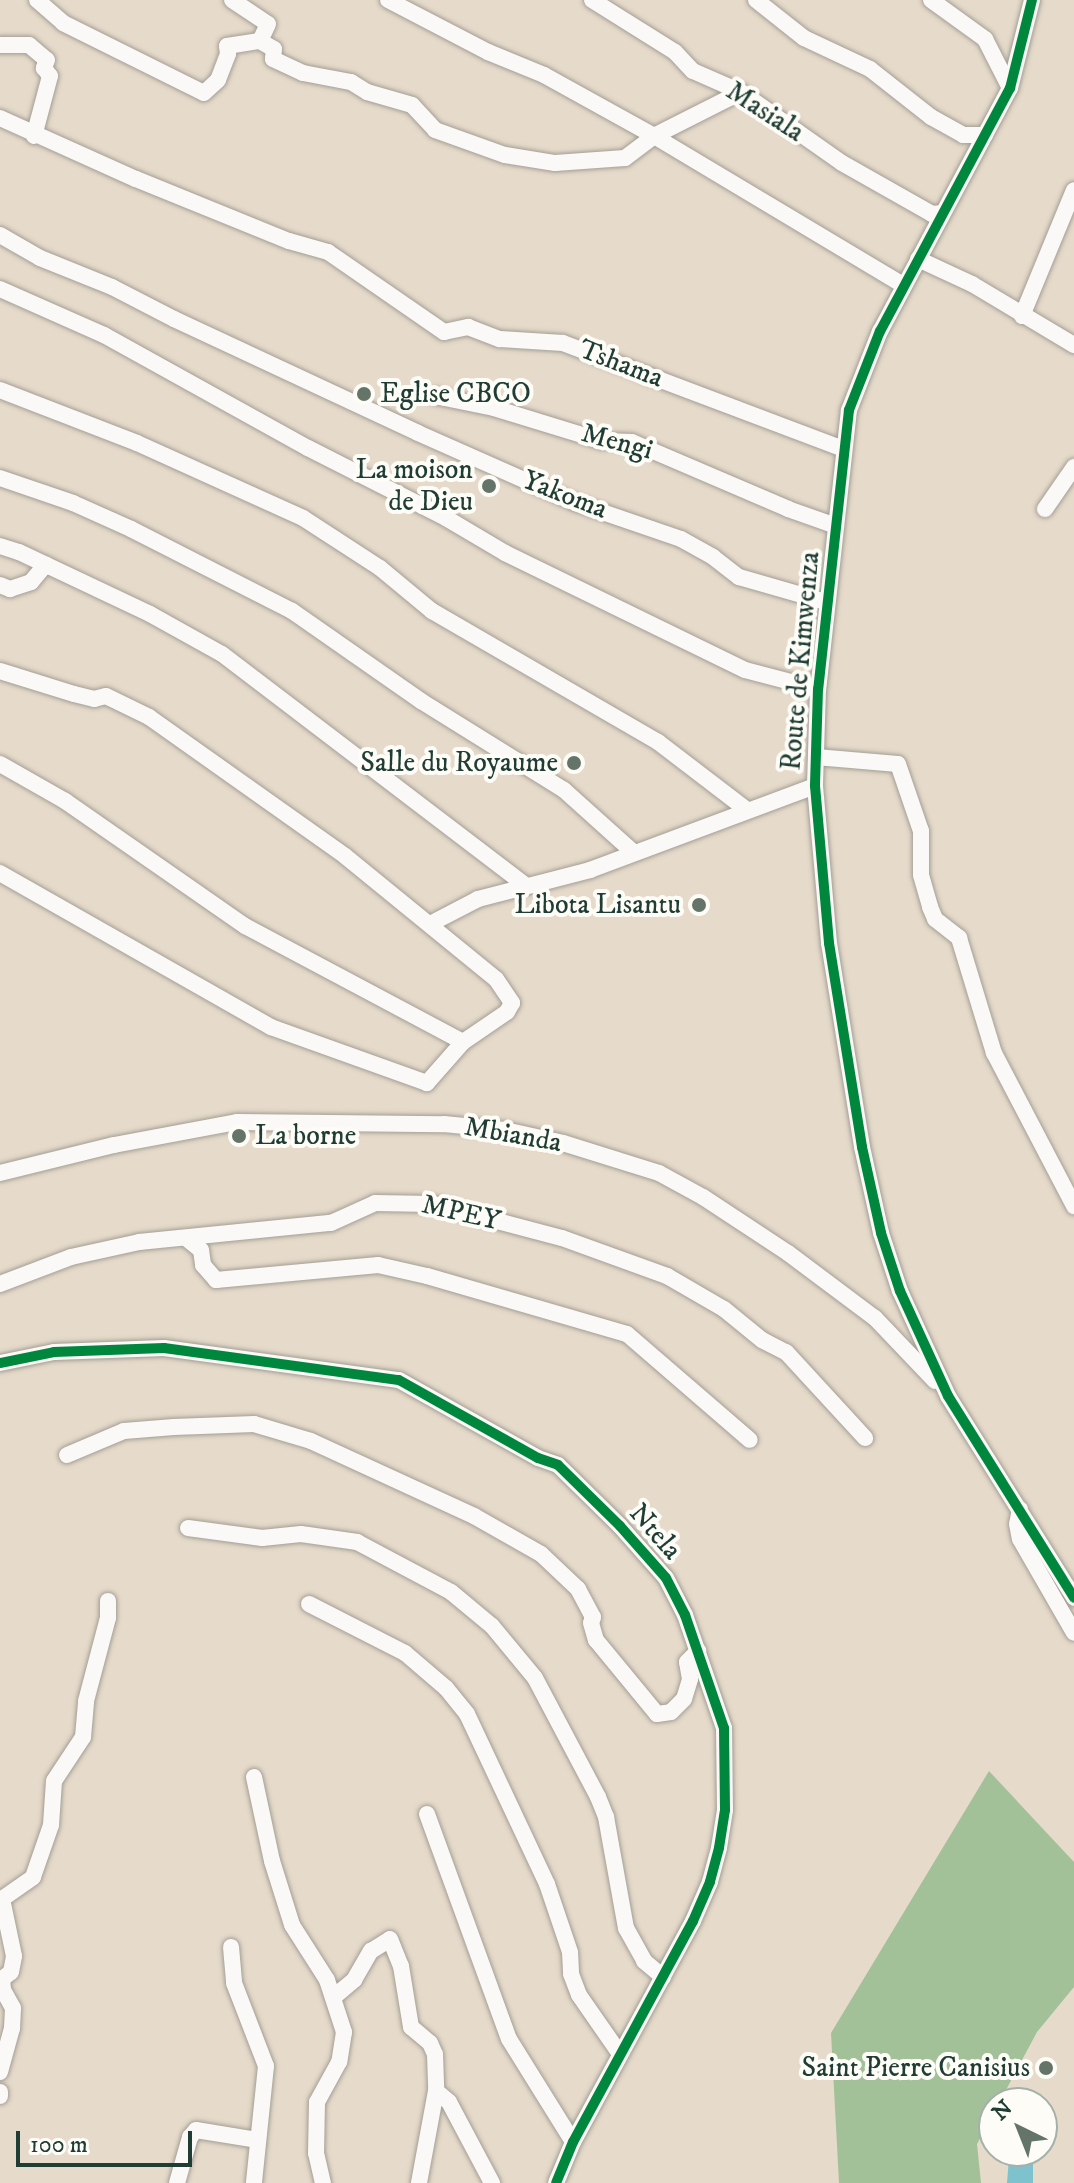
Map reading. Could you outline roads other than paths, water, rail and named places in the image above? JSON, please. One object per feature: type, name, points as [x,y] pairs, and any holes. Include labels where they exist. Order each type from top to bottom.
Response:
[{"type":"street","points":[[37,0],[63,23],[204,93],[218,80],[228,54],[227,46],[260,41],[274,49],[273,59],[303,73],[351,82],[367,92],[412,105],[435,130],[505,155],[555,163],[622,159],[654,136],[741,92]]},
{"type":"street","points":[[232,0],[268,24],[260,41]]},
{"type":"street","points":[[388,0],[488,52],[544,75],[654,136],[903,285]]},
{"type":"street","name":"Masiala","points":[[592,0],[675,52],[693,71],[741,92],[842,163],[932,214],[943,213]]},
{"type":"street","points":[[756,0],[804,38],[870,69],[931,117],[963,135],[985,135]]},
{"type":"street","points":[[931,0],[985,39],[1010,88]]},
{"type":"street","name":"Route de Kimwenza","points":[[948,1396],[900,1291],[881,1233],[865,1161],[829,943],[815,786],[818,689],[849,410],[863,370],[903,285],[1010,88],[1032,0]]},
{"type":"street","points":[[0,45],[29,45],[47,60],[44,68],[50,76],[34,136]]},
{"type":"street","name":"Tshama","points":[[0,118],[34,136],[289,241],[328,252],[444,332],[468,327],[500,339],[563,343],[844,449]]},
{"type":"street","points":[[1022,316],[1074,190]]},
{"type":"street","name":"Yakoma","points":[[0,235],[40,258],[112,287],[305,381],[576,503],[681,539],[713,557],[739,577],[826,602]]},
{"type":"street","points":[[918,259],[972,284],[1074,345]]},
{"type":"street","points":[[0,289],[104,335],[308,448],[446,518],[505,553],[745,670],[818,689]]},
{"type":"street","points":[[0,390],[137,443],[303,518],[380,568],[432,611],[658,742],[747,810]]},
{"type":"street","name":"Mengi","points":[[435,396],[494,408],[602,441],[632,442],[788,509],[836,526]]},
{"type":"street","points":[[1045,509],[1074,467]]},
{"type":"street","points":[[0,478],[73,503],[131,529],[292,611],[421,701],[564,790],[633,852]]},
{"type":"street","points":[[0,546],[46,564],[222,654],[524,884]]},
{"type":"street","points":[[0,585],[10,589],[31,582],[46,564]]},
{"type":"street","points":[[0,671],[84,696],[106,696],[149,717],[291,816],[430,924],[496,979],[512,1003],[507,1012],[463,1042],[427,1083],[286,1034],[0,873]]},
{"type":"street","points":[[816,757],[898,764],[921,831],[921,875],[930,907],[935,919],[959,938],[994,1053],[1074,1206]]},
{"type":"street","points":[[0,764],[65,801],[245,926],[463,1042]]},
{"type":"street","points":[[430,924],[478,899],[524,884],[572,876],[815,786]]},
{"type":"street","name":"Mbianda","points":[[0,1173],[114,1145],[237,1122],[444,1124],[505,1130],[563,1143],[659,1173],[778,1246],[875,1318],[948,1396]]},
{"type":"street","name":"MPEY","points":[[0,1284],[71,1257],[139,1242],[331,1223],[375,1203],[415,1201],[534,1229],[647,1266],[724,1309],[739,1324],[786,1352],[865,1438]]},
{"type":"street","points":[[186,1238],[201,1250],[203,1265],[216,1280],[378,1265],[427,1276],[627,1334],[750,1440]]},
{"type":"street","name":"Ntela","points":[[0,1363],[54,1352],[164,1348],[399,1380],[538,1458],[558,1465],[620,1526],[666,1578],[698,1651],[724,1728],[725,1810],[710,1882],[663,1977],[573,2142],[556,2183]]},
{"type":"street","points":[[948,1396],[1074,1598]]},
{"type":"street","points":[[67,1455],[124,1431],[174,1427],[254,1424],[311,1441],[474,1516],[541,1554],[578,1589],[591,1611],[596,1640],[657,1714],[671,1712],[684,1699],[690,1679],[687,1662],[698,1651]]},
{"type":"street","points":[[1020,1509],[1017,1524],[1020,1539],[1074,1633]]},
{"type":"street","points":[[188,1528],[262,1538],[301,1534],[357,1542],[451,1592],[492,1626],[535,1678],[598,1797],[606,1817],[626,1928],[644,1961],[663,1977]]},
{"type":"street","points":[[0,2072],[12,2028],[13,2008],[3,1990],[2,1979],[11,1972],[14,1956],[2,1899],[33,1877],[51,1825],[54,1781],[83,1737],[86,1701],[108,1618],[108,1601]]},
{"type":"street","points":[[309,1604],[405,1653],[446,1688],[467,1714],[547,1884],[570,1952],[571,1974],[579,1995],[620,2054]]},
{"type":"street","points":[[254,1777],[272,1861],[292,1925],[335,1996],[344,2046],[339,2062],[317,2102],[316,2153],[323,2183]]},
{"type":"street","points":[[427,1814],[509,2039],[573,2142]]},
{"type":"street","points":[[335,1996],[354,1980],[371,1951],[390,1939],[401,1966],[411,2027],[430,2043],[435,2054],[436,2091],[419,2183]]},
{"type":"street","points":[[231,1947],[234,1983],[266,2066],[254,2183]]},
{"type":"street","points":[[436,2091],[449,2102],[480,2166],[492,2183]]},
{"type":"street","points":[[177,2183],[190,2137],[196,2130],[258,2140]]},
{"type":"water","points":[[1008,2167],[1033,2167],[1033,2183],[1007,2183]]},
{"type":"place","name":"Eglise CBCO","points":[[364,394]]},
{"type":"place","name":"La moison de Dieu","points":[[489,486]]},
{"type":"place","name":"Salle du Royaume","points":[[574,763]]},
{"type":"place","name":"Libota Lisantu","points":[[699,905]]},
{"type":"place","name":"La borne","points":[[239,1136]]},
{"type":"place","name":"Saint Pierre Canisius","points":[[1046,2068]]}]
